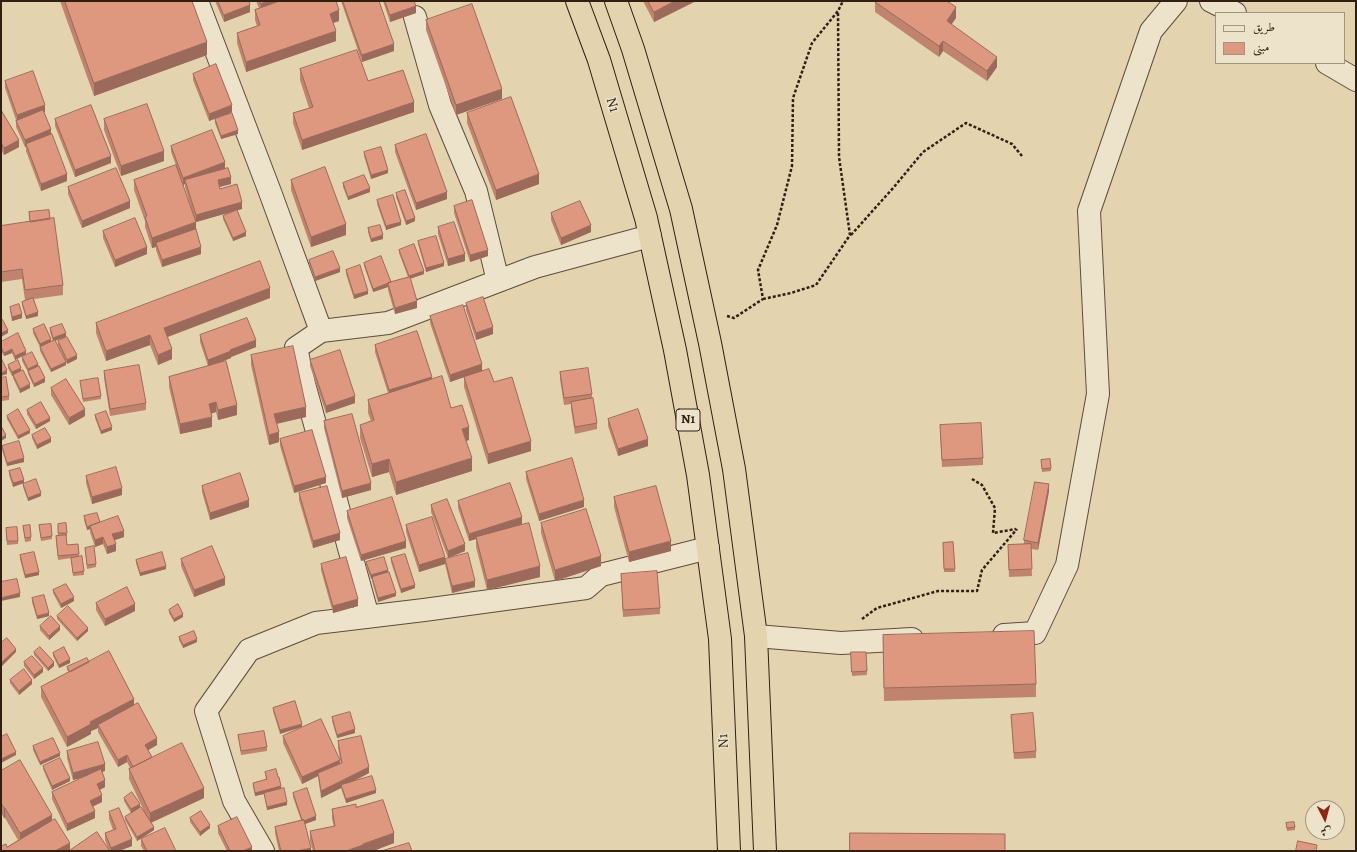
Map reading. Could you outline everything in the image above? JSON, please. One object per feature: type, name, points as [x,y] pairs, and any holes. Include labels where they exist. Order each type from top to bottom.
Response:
[{"type":"highway","name":"N1","points":[[577,1],[599,60],[646,218],[682,389],[698,474],[720,639],[728,851]]},
{"type":"highway","points":[[616,1],[633,49],[681,209],[704,312],[734,468],[756,636],[765,851]]},
{"type":"street","points":[[197,1],[270,192],[321,332]]},
{"type":"street","points":[[981,636],[1035,633],[1067,565],[1098,394],[1089,211],[1151,31],[1176,1]]},
{"type":"street","points":[[1212,1],[1233,12]]},
{"type":"street","points":[[416,17],[440,105],[476,191],[498,281]]},
{"type":"street","points":[[1329,64],[1356,80]]},
{"type":"street","points":[[368,617],[304,384],[296,348],[321,332],[388,323],[535,267],[650,236]]},
{"type":"street","points":[[263,851],[234,801],[206,711],[250,650],[316,623],[586,588],[601,575],[708,548]]},
{"type":"street","points":[[756,636],[841,643],[934,638]]},
{"type":"path","points":[[763,299],[758,270],[777,225],[792,166],[793,98],[812,43],[838,11],[843,1]]},
{"type":"path","points":[[838,11],[839,157],[850,235]]},
{"type":"path","points":[[704,312],[734,318],[763,299],[791,294],[816,285],[850,235],[894,187],[923,152],[966,123],[1012,144],[1022,156]]},
{"type":"path","points":[[841,643],[850,629],[876,608],[938,592],[977,591],[982,570],[1017,529],[992,533],[995,508],[982,485],[972,479]]},
{"type":"building","points":[[65,1],[192,1],[207,42],[94,83]]},
{"type":"building","points":[[218,1],[249,1],[250,5],[224,15]]},
{"type":"building","points":[[260,1],[267,1],[261,4]]},
{"type":"building","points":[[280,1],[336,1],[339,10],[330,14],[336,31],[246,62],[237,33],[260,25],[255,10]]},
{"type":"building","points":[[343,1],[379,1],[394,44],[362,55]]},
{"type":"building","points":[[385,1],[414,1],[416,6],[390,15]]},
{"type":"building","points":[[648,1],[675,1],[654,12]]},
{"type":"building","points":[[875,1],[947,1],[956,7],[947,21],[997,57],[987,71],[943,41],[939,46]]},
{"type":"building","points":[[472,4],[502,89],[456,105],[426,20]]},
{"type":"building","points":[[357,50],[368,81],[403,70],[414,102],[302,140],[293,113],[313,107],[300,69]]},
{"type":"building","points":[[216,64],[232,105],[209,114],[193,74]]},
{"type":"building","points":[[33,71],[45,105],[17,115],[5,81]]},
{"type":"building","points":[[511,97],[539,174],[496,190],[467,113]]},
{"type":"building","points":[[147,104],[164,151],[121,166],[104,119]]},
{"type":"building","points":[[91,105],[111,156],[75,170],[55,119]]},
{"type":"building","points":[[1,110],[19,140],[4,148],[1,143]]},
{"type":"building","points":[[43,110],[51,129],[25,140],[16,121]]},
{"type":"building","points":[[232,113],[238,130],[221,136],[215,119]]},
{"type":"building","points":[[212,130],[225,162],[183,178],[171,146]]},
{"type":"building","points":[[52,134],[67,174],[41,184],[26,144]]},
{"type":"building","points":[[426,134],[447,192],[416,203],[395,145]]},
{"type":"building","points":[[381,147],[388,170],[371,175],[364,152]]},
{"type":"building","points":[[176,165],[196,222],[152,238],[145,217],[147,216],[134,180]]},
{"type":"building","points":[[325,167],[346,224],[311,237],[291,180]]},
{"type":"building","points":[[116,168],[130,201],[82,221],[68,187]]},
{"type":"building","points":[[228,168],[231,177],[218,180],[220,189],[237,184],[242,202],[196,215],[185,180]]},
{"type":"building","points":[[364,175],[370,188],[348,197],[343,183]]},
{"type":"building","points":[[405,190],[415,218],[406,221],[396,193]]},
{"type":"building","points":[[393,195],[401,222],[386,226],[377,200]]},
{"type":"building","points":[[472,200],[488,250],[470,255],[454,206]]},
{"type":"building","points":[[580,201],[591,225],[561,238],[551,213]]},
{"type":"building","points":[[49,210],[50,219],[30,222],[29,212]]},
{"type":"building","points":[[237,210],[246,232],[233,238],[223,216]]},
{"type":"building","points":[[54,218],[63,285],[25,290],[22,269],[1,272],[1,226]]},
{"type":"building","points":[[135,218],[147,247],[115,260],[103,231]]},
{"type":"building","points":[[454,222],[465,254],[448,259],[438,227]]},
{"type":"building","points":[[380,225],[383,235],[371,239],[368,228]]},
{"type":"building","points":[[196,229],[201,247],[162,260],[156,243]]},
{"type":"building","points":[[436,236],[444,263],[426,268],[418,241]]},
{"type":"building","points":[[414,244],[424,271],[409,276],[399,250]]},
{"type":"building","points":[[333,251],[340,268],[315,277],[309,260]]},
{"type":"building","points":[[381,256],[391,282],[373,289],[364,263]]},
{"type":"building","points":[[260,261],[270,288],[164,328],[172,349],[158,355],[150,335],[106,351],[96,323]]},
{"type":"building","points":[[360,265],[368,291],[354,295],[346,270]]},
{"type":"building","points":[[410,277],[417,301],[395,308],[388,283]]},
{"type":"building","points":[[483,297],[493,327],[476,333],[466,303]]},
{"type":"building","points":[[33,298],[38,312],[26,316],[22,302]]},
{"type":"building","points":[[19,304],[22,314],[12,317],[10,307]]},
{"type":"building","points":[[463,305],[482,364],[450,375],[430,316]]},
{"type":"building","points":[[247,318],[256,340],[208,360],[200,335]]},
{"type":"building","points":[[1,319],[8,330],[1,333]]},
{"type":"building","points":[[44,324],[51,339],[40,344],[33,329]]},
{"type":"building","points":[[62,324],[66,333],[53,338],[50,328]]},
{"type":"building","points":[[417,331],[432,377],[389,390],[375,345]]},
{"type":"building","points":[[18,333],[26,351],[15,356],[12,349],[4,353],[1,347],[1,342]]},
{"type":"building","points":[[67,337],[77,355],[67,360],[58,341]]},
{"type":"building","points":[[55,340],[66,362],[51,369],[40,347]]},
{"type":"building","points":[[293,346],[306,407],[274,414],[279,432],[269,435],[251,355]]},
{"type":"building","points":[[340,350],[355,396],[326,406],[310,360]]},
{"type":"building","points":[[32,352],[38,364],[28,369],[22,357]]},
{"type":"building","points":[[1,358],[7,370],[1,373]]},
{"type":"building","points":[[18,360],[21,368],[12,372],[8,365]]},
{"type":"building","points":[[226,361],[237,405],[218,410],[216,402],[209,404],[212,417],[180,424],[169,377]]},
{"type":"building","points":[[139,365],[146,403],[110,409],[104,371]]},
{"type":"building","points":[[39,366],[45,378],[34,384],[28,371]]},
{"type":"building","points":[[588,368],[592,394],[564,398],[560,372]]},
{"type":"building","points":[[489,369],[494,382],[512,377],[531,441],[488,454],[464,377]]},
{"type":"building","points":[[23,370],[30,384],[20,389],[13,375]]},
{"type":"building","points":[[442,376],[451,408],[462,405],[469,427],[462,429],[472,458],[396,482],[389,459],[372,464],[360,425],[374,420],[368,400]]},
{"type":"building","points":[[6,377],[9,396],[1,397],[1,378]]},
{"type":"building","points":[[98,378],[101,396],[83,399],[80,381]]},
{"type":"building","points":[[66,379],[85,409],[69,418],[51,388]]},
{"type":"building","points":[[593,398],[597,423],[575,427],[571,402]]},
{"type":"building","points":[[41,402],[50,418],[36,425],[27,410]]},
{"type":"building","points":[[18,409],[30,430],[18,436],[7,416]]},
{"type":"building","points":[[638,409],[648,439],[618,449],[608,419]]},
{"type":"building","points":[[106,411],[112,427],[101,431],[95,415]]},
{"type":"building","points":[[352,414],[371,483],[342,491],[324,421]]},
{"type":"building","points":[[981,423],[983,458],[942,460],[940,425]]},
{"type":"building","points":[[1,426],[6,435],[1,438]]},
{"type":"building","points":[[45,428],[51,438],[37,445],[32,435]]},
{"type":"building","points":[[312,430],[326,477],[294,486],[280,439]]},
{"type":"building","points":[[19,441],[24,458],[7,463],[2,446]]},
{"type":"building","points":[[572,458],[584,500],[539,514],[526,472]]},
{"type":"building","points":[[1050,459],[1051,468],[1042,469],[1041,460]]},
{"type":"building","points":[[116,467],[122,488],[92,497],[86,476]]},
{"type":"building","points":[[20,468],[24,480],[13,483],[9,471]]},
{"type":"building","points":[[240,473],[249,500],[210,513],[202,486]]},
{"type":"building","points":[[36,479],[41,493],[28,498],[23,484]]},
{"type":"building","points":[[1035,482],[1049,484],[1038,543],[1024,540]]},
{"type":"building","points":[[510,483],[522,517],[469,534],[458,501]]},
{"type":"building","points":[[327,486],[340,533],[313,541],[299,493]]},
{"type":"building","points":[[656,486],[671,541],[629,552],[614,497]]},
{"type":"building","points":[[392,497],[406,541],[361,555],[347,511]]},
{"type":"building","points":[[447,499],[465,544],[448,551],[431,505]]},
{"type":"building","points":[[586,509],[601,556],[555,570],[541,523]]},
{"type":"building","points":[[97,513],[100,522],[87,527],[84,516]]},
{"type":"building","points":[[118,516],[124,531],[112,534],[116,544],[107,547],[103,537],[95,540],[90,526]]},
{"type":"building","points":[[432,517],[445,557],[419,565],[406,525]]},
{"type":"building","points":[[66,523],[67,533],[58,533],[58,524]]},
{"type":"building","points":[[529,523],[540,566],[487,580],[476,537]]},
{"type":"building","points":[[51,524],[52,536],[41,538],[39,525]]},
{"type":"building","points":[[30,525],[31,537],[25,538],[23,526]]},
{"type":"building","points":[[17,527],[18,541],[7,541],[6,528]]},
{"type":"building","points":[[66,535],[67,545],[78,544],[79,554],[58,556],[56,536]]},
{"type":"building","points":[[953,542],[955,569],[944,569],[943,543]]},
{"type":"building","points":[[1031,544],[1032,569],[1009,570],[1008,545]]},
{"type":"building","points":[[94,546],[96,564],[87,565],[85,548]]},
{"type":"building","points":[[212,546],[225,578],[194,590],[181,559]]},
{"type":"building","points":[[34,552],[39,572],[25,575],[20,555]]},
{"type":"building","points":[[162,552],[166,566],[140,573],[136,560]]},
{"type":"building","points":[[468,553],[475,581],[452,586],[445,559]]},
{"type":"building","points":[[405,554],[415,585],[401,589],[391,558]]},
{"type":"building","points":[[82,556],[84,571],[73,573],[71,558]]},
{"type":"building","points":[[346,557],[358,599],[333,606],[321,564]]},
{"type":"building","points":[[384,557],[388,570],[371,575],[366,562]]},
{"type":"building","points":[[657,571],[660,608],[623,610],[621,574]]},
{"type":"building","points":[[389,572],[396,593],[378,598],[372,577]]},
{"type":"building","points":[[17,579],[20,593],[1,598],[1,582]]},
{"type":"building","points":[[66,584],[74,597],[61,604],[53,590]]},
{"type":"building","points":[[127,587],[135,604],[105,619],[96,603]]},
{"type":"building","points":[[44,595],[49,613],[37,616],[32,598]]},
{"type":"building","points":[[178,604],[183,614],[174,619],[169,610]]},
{"type":"building","points":[[68,606],[88,628],[77,638],[57,616]]},
{"type":"building","points":[[51,616],[60,626],[49,636],[40,626]]},
{"type":"building","points":[[194,631],[197,639],[183,645],[179,637]]},
{"type":"building","points":[[1034,631],[1036,684],[884,688],[883,635]]},
{"type":"building","points":[[7,638],[16,649],[2,662],[1,643]]},
{"type":"building","points":[[40,647],[54,662],[48,668],[34,652]]},
{"type":"building","points":[[64,647],[70,659],[59,665],[53,653]]},
{"type":"building","points":[[109,651],[134,699],[90,722],[91,724],[67,737],[41,687]]},
{"type":"building","points":[[851,652],[866,652],[867,671],[852,672]]},
{"type":"building","points":[[32,656],[43,668],[34,675],[24,662]]},
{"type":"building","points":[[87,658],[89,662],[70,672],[67,667]]},
{"type":"building","points":[[24,669],[32,680],[19,691],[10,680]]},
{"type":"building","points":[[295,701],[302,724],[280,730],[273,708]]},
{"type":"building","points":[[138,703],[157,738],[145,745],[152,757],[133,767],[127,755],[118,760],[98,725]]},
{"type":"building","points":[[350,712],[355,729],[337,735],[332,717]]},
{"type":"building","points":[[1033,713],[1036,751],[1014,753],[1011,715]]},
{"type":"building","points":[[321,719],[340,760],[302,777],[283,736]]},
{"type":"building","points":[[264,731],[267,747],[241,751],[238,735]]},
{"type":"building","points":[[7,734],[16,752],[1,759],[1,737]]},
{"type":"building","points":[[361,736],[369,767],[321,791],[318,773],[342,763],[338,741]]},
{"type":"building","points":[[53,738],[60,753],[40,762],[33,746]]},
{"type":"building","points":[[98,742],[105,764],[73,773],[67,751]]},
{"type":"building","points":[[182,743],[204,788],[150,813],[129,769]]},
{"type":"building","points":[[60,758],[70,778],[52,786],[43,766]]},
{"type":"building","points":[[20,760],[52,815],[20,833],[1,803],[1,771]]},
{"type":"building","points":[[101,769],[105,780],[97,784],[102,795],[90,801],[95,811],[67,824],[52,792]]},
{"type":"building","points":[[276,769],[281,786],[255,793],[253,783],[267,779],[265,772]]},
{"type":"building","points":[[372,776],[376,790],[346,799],[341,785]]},
{"type":"building","points":[[284,788],[287,802],[267,807],[264,793]]},
{"type":"building","points":[[307,788],[316,816],[304,821],[302,820],[293,793]]},
{"type":"building","points":[[132,792],[140,804],[131,809],[124,798]]},
{"type":"building","points":[[383,800],[394,833],[346,851],[315,851],[310,831],[335,826],[332,809],[356,804],[356,807]]},
{"type":"building","points":[[141,807],[154,827],[137,837],[125,817]]},
{"type":"building","points":[[119,808],[132,839],[111,848],[105,833],[116,829],[109,812]]},
{"type":"building","points":[[201,811],[210,825],[200,832],[190,818]]},
{"type":"building","points":[[237,817],[252,847],[243,851],[230,851],[218,826]]},
{"type":"building","points":[[55,819],[70,843],[55,851],[1,851],[1,846],[6,844],[7,847]]},
{"type":"building","points":[[304,820],[311,848],[298,851],[281,851],[275,827]]},
{"type":"building","points":[[1294,822],[1295,827],[1287,828],[1286,823]]},
{"type":"building","points":[[165,828],[176,851],[147,851],[141,839]]},
{"type":"building","points":[[97,832],[110,851],[69,851]]},
{"type":"building","points":[[850,833],[1005,834],[1005,851],[850,851]]},
{"type":"building","points":[[1298,841],[1317,845],[1316,851],[1296,851]]},
{"type":"building","points":[[409,843],[412,851],[382,851]]}]
